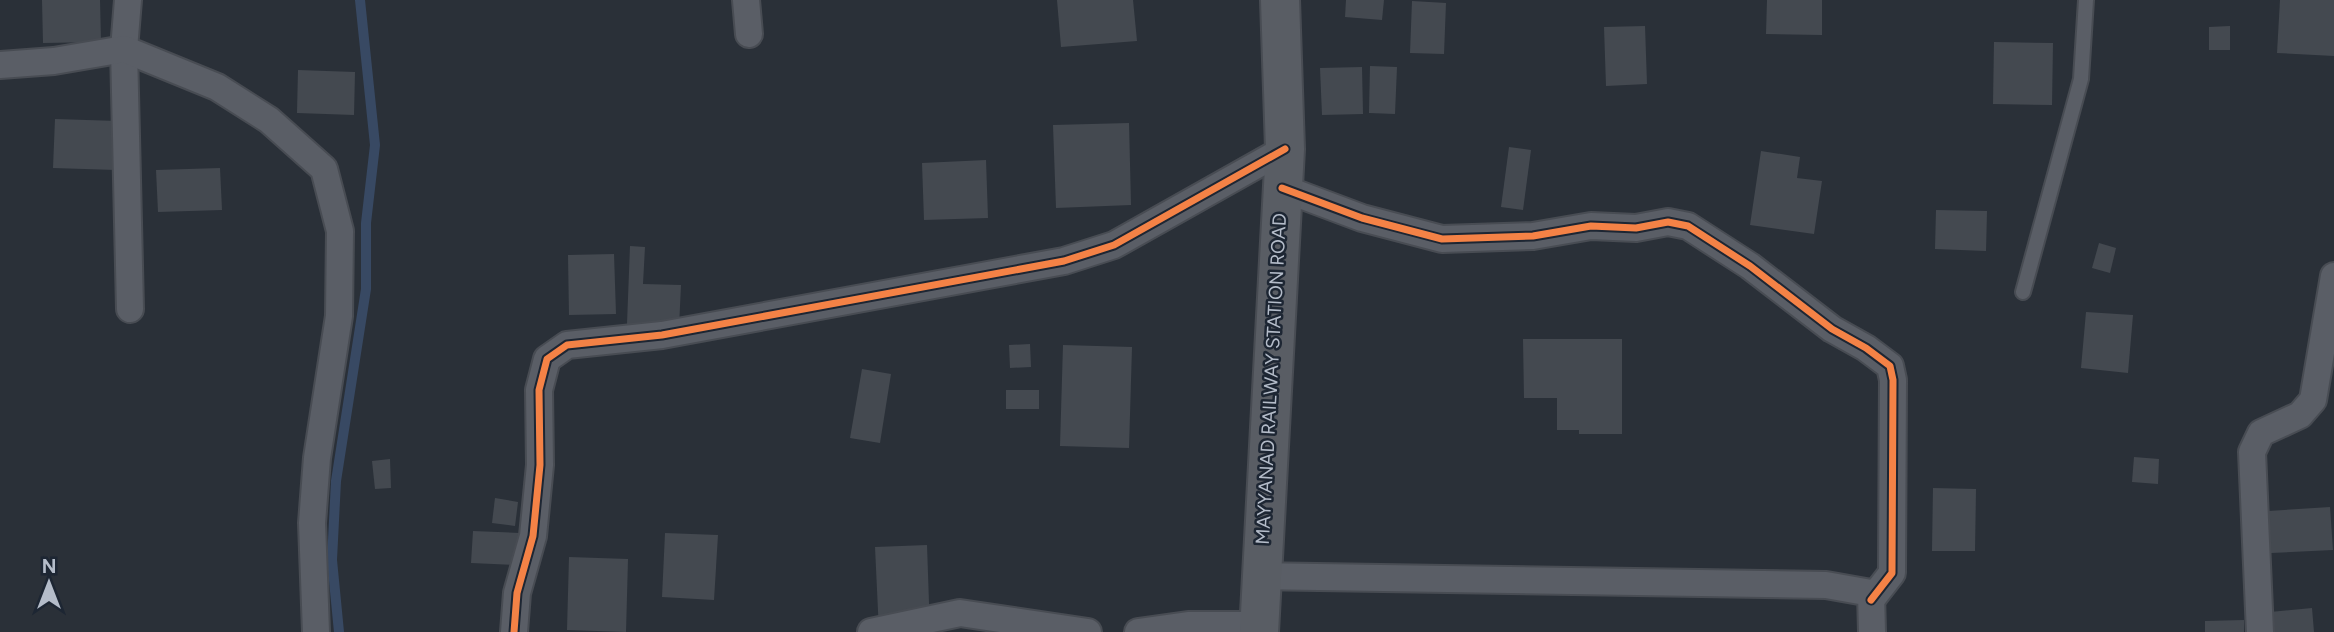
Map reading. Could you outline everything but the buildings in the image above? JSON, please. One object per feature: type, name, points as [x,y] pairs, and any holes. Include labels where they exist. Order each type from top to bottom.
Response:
[{"type":"main road","name":"MAYYANAD RAILWAY STATION ROAD","points":[[1259,629],[1285,149],[1280,0]]},
{"type":"street","points":[[128,0],[124,48],[130,309]]},
{"type":"street","points":[[746,0],[749,33]]},
{"type":"street","points":[[0,65],[54,61],[124,48],[216,88],[268,120],[324,169],[340,231],[339,316],[317,458],[312,523],[316,632]]},
{"type":"street","points":[[514,632],[517,593],[533,536],[540,465],[539,390],[547,359],[567,345],[662,335],[1064,261],[1114,245],[1285,149]]},
{"type":"street","points":[[1282,188],[1363,218],[1442,239],[1533,236],[1591,226],[1636,228],[1668,222],[1688,226],[1750,267],[1832,329],[1866,348],[1890,366],[1894,380],[1892,573],[1871,600]]},
{"type":"street","points":[[2260,632],[2252,452],[2261,433],[2300,415],[2313,400],[2334,276]]},
{"type":"street","points":[[1260,576],[1826,584],[1871,593],[1872,632]]},
{"type":"street","points":[[872,632],[960,613],[1088,632]]},
{"type":"street","points":[[1138,632],[1188,625],[1259,629]]},
{"type":"lane","points":[[2023,292],[2081,79],[2086,0]]},
{"type":"waterway","points":[[339,632],[332,560],[336,481],[366,289],[366,223],[375,145],[360,0]]},
{"type":"cycle path","points":[[514,632],[517,593],[533,536],[540,465],[539,390],[547,359],[567,345],[662,335],[1064,261],[1114,245],[1285,149]]},
{"type":"cycle path","points":[[1282,188],[1362,218],[1442,239],[1533,236],[1591,226],[1636,228],[1668,222],[1688,226],[1750,266],[1832,329],[1866,348],[1890,366],[1893,380],[1892,573],[1871,600]]}]
